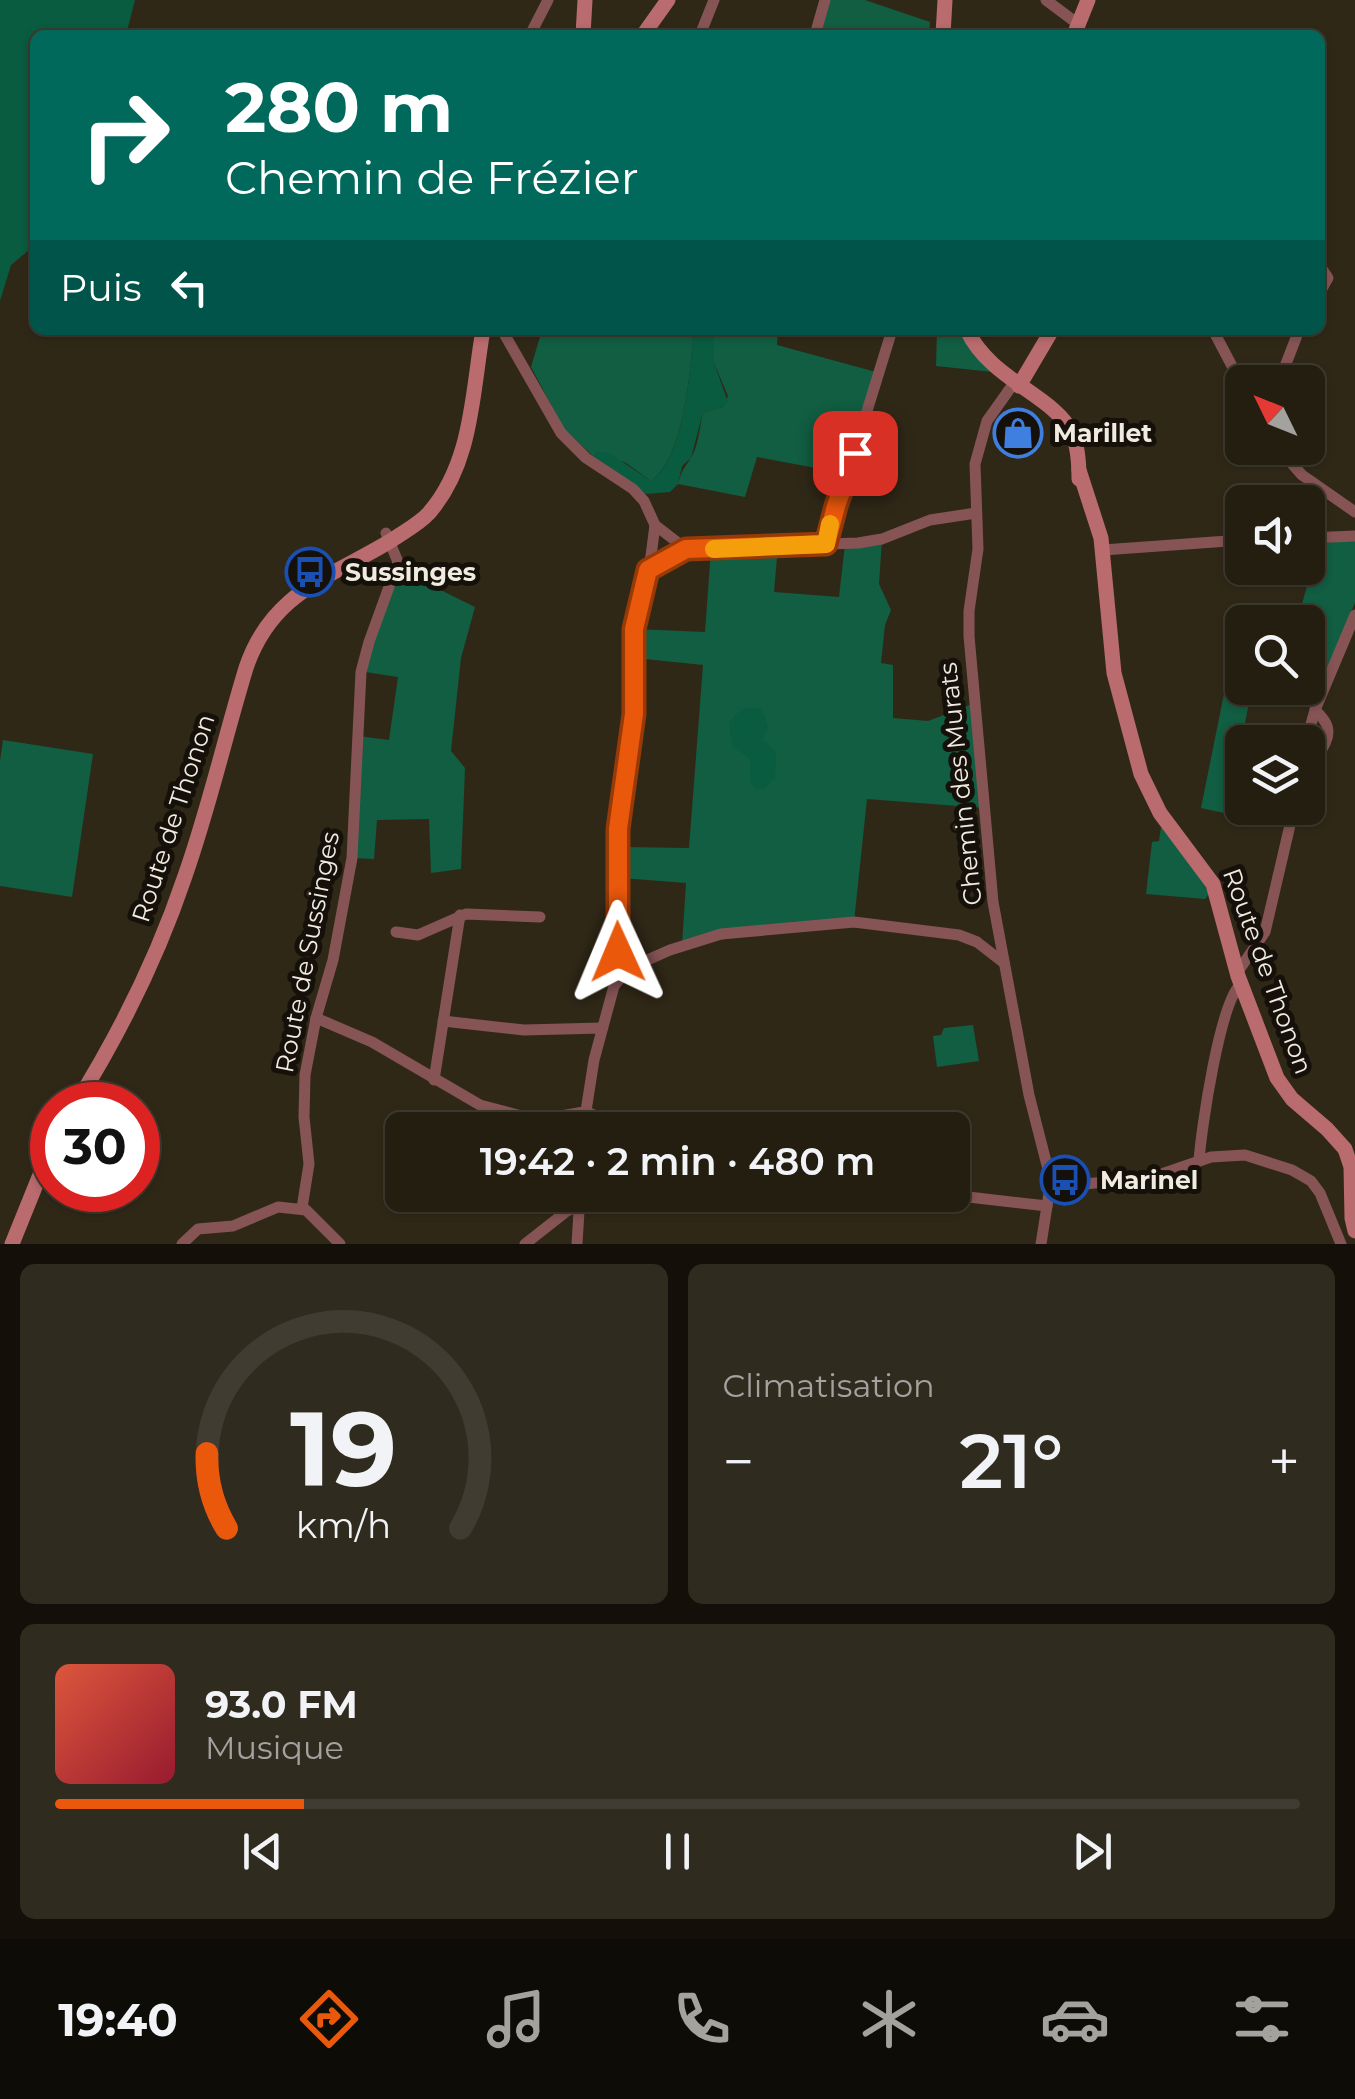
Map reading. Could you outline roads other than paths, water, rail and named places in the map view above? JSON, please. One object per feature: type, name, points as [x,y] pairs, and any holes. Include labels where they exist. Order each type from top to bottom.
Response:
[{"type":"street","points":[[533,30],[548,0]]},
{"type":"street","points":[[583,30],[585,0]]},
{"type":"street","points":[[647,30],[668,0]]},
{"type":"street","points":[[702,30],[714,0]]},
{"type":"street","points":[[816,30],[825,0]]},
{"type":"street","points":[[944,30],[945,0]]},
{"type":"street","points":[[1046,0],[1076,30],[1088,0]]},
{"type":"street","name":"Route de Thonon","points":[[88,1082],[124,1020],[173,910],[257,641],[286,603],[388,536],[428,515],[458,464],[466,438],[482,335]]},
{"type":"street","points":[[505,335],[561,434],[586,458],[639,495],[654,525],[686,549]]},
{"type":"street","points":[[833,544],[891,335]]},
{"type":"street","name":"Route de Thonon","points":[[970,335],[984,357],[1066,424],[1075,442],[1082,501],[1099,550],[1118,692],[1141,774],[1160,812],[1213,884],[1239,979],[1281,1086],[1345,1149],[1351,1167],[1355,1231]]},
{"type":"street","points":[[1017,384],[1049,335]]},
{"type":"street","points":[[1217,335],[1232,365]]},
{"type":"street","points":[[1286,365],[1297,335]]},
{"type":"street","name":"Chemin des Murats","points":[[1017,384],[990,414],[978,449],[973,479],[978,549],[968,611],[969,636],[991,880],[1029,1095],[1051,1187]]},
{"type":"street","points":[[1293,465],[1355,512]]},
{"type":"street","points":[[648,570],[686,549],[876,540],[930,520],[976,513]]},
{"type":"street","points":[[623,972],[618,952],[618,829],[634,714],[634,629],[654,525]]},
{"type":"street","name":"Route de Sussinges","points":[[302,1208],[309,1164],[304,1083],[352,858],[363,664],[398,562],[388,536]]},
{"type":"street","points":[[1325,537],[1355,536]]},
{"type":"street","points":[[1099,550],[1225,541]]},
{"type":"street","points":[[1312,725],[1355,615]]},
{"type":"street","points":[[1315,710],[1328,721],[1325,740]]},
{"type":"street","points":[[1199,1161],[1203,1112],[1231,996],[1265,932],[1290,825]]},
{"type":"street","points":[[434,1080],[460,914]]},
{"type":"street","points":[[396,932],[418,935],[460,914],[540,918]]},
{"type":"street","points":[[584,1112],[602,1028],[614,986],[623,972],[710,936],[843,922],[959,935],[977,942],[1004,962]]},
{"type":"street","points":[[316,1018],[372,1042],[473,1102],[504,1112]]},
{"type":"street","points":[[443,1021],[504,1029],[602,1028]]},
{"type":"street","points":[[1041,1244],[1051,1187],[1150,1178],[1232,1153],[1299,1173],[1320,1193],[1341,1244]]},
{"type":"street","points":[[970,1197],[1048,1206]]},
{"type":"street","points":[[12,1244],[30,1200]]},
{"type":"street","points":[[182,1244],[198,1230],[233,1226],[266,1210],[284,1207],[302,1208],[340,1244]]},
{"type":"street","points":[[525,1244],[566,1212]]},
{"type":"street","points":[[577,1244],[578,1212]]},
{"type":"place","name":"Marillet","points":[[1018,433]]},
{"type":"place","name":"Sussinges","points":[[310,572]]},
{"type":"place","name":"Marinel","points":[[1065,1180]]}]
